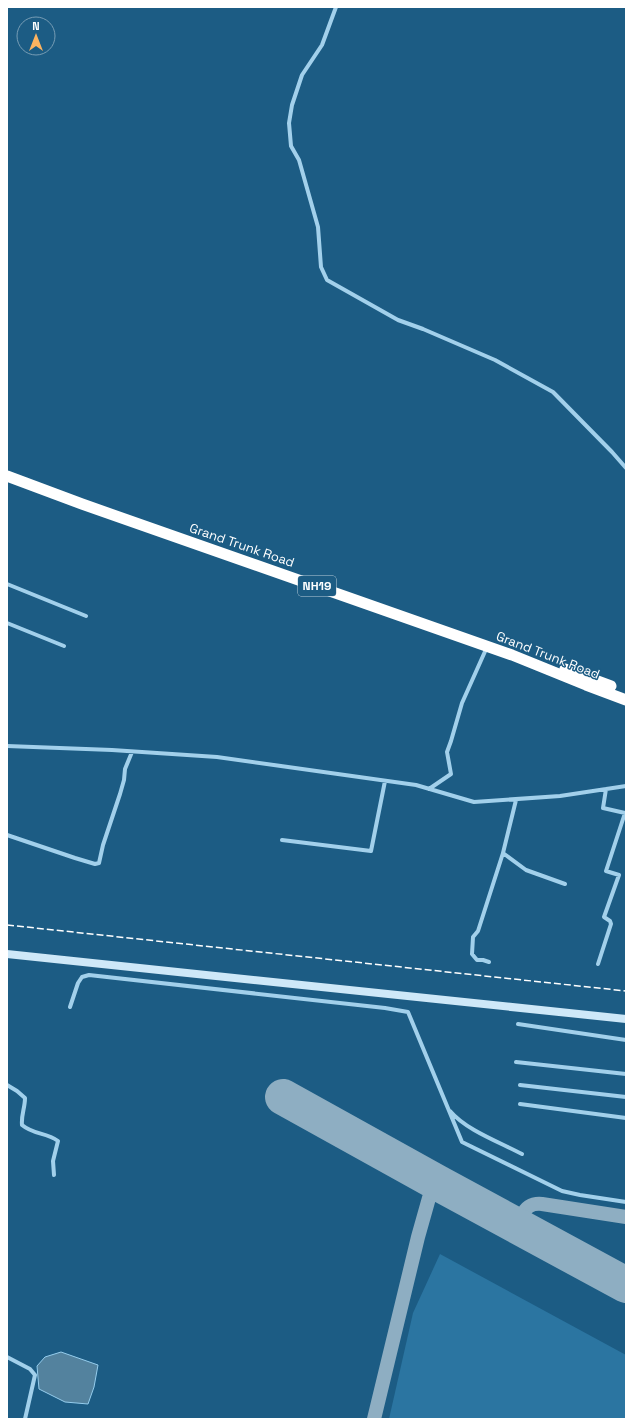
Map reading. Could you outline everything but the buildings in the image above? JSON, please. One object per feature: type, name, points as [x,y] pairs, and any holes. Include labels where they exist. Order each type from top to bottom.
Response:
[{"type":"highway","name":"Grand Trunk Road","points":[[7,470],[71,494],[494,642],[626,692]]},
{"type":"highway","name":"Grand Trunk Road","points":[[7,476],[82,504],[512,655],[626,700]]},
{"type":"main road","points":[[7,954],[626,1019]]},
{"type":"street","points":[[336,7],[322,45],[302,75],[292,105],[289,124],[291,146],[298,160],[318,227],[321,267],[327,280],[398,320],[423,329],[495,360],[553,392],[626,468]]},
{"type":"street","points":[[7,584],[86,616]]},
{"type":"street","points":[[7,622],[64,646]]},
{"type":"street","points":[[429,789],[451,774],[448,752],[450,741],[462,703],[487,646]]},
{"type":"street","points":[[7,746],[217,757],[416,785],[474,802],[560,796],[626,786]]},
{"type":"street","points":[[7,835],[95,864],[99,863],[103,845],[122,787],[125,769],[132,752]]},
{"type":"street","points":[[282,840],[371,851],[385,780]]},
{"type":"street","points":[[598,964],[611,924],[610,921],[604,918],[619,874],[606,871],[625,813],[603,808],[606,789]]},
{"type":"street","points":[[489,962],[477,960],[472,954],[473,938],[478,931],[503,853],[516,800]]},
{"type":"street","points":[[503,853],[526,870],[566,884]]},
{"type":"street","points":[[70,1006],[78,983],[82,977],[89,975],[385,1008],[408,1012],[462,1142],[562,1191],[626,1202]]},
{"type":"street","points":[[518,1024],[626,1040]]},
{"type":"street","points":[[516,1062],[626,1074]]},
{"type":"street","points":[[7,1085],[25,1098],[25,1109],[22,1118],[22,1125],[29,1131],[45,1135],[58,1141],[53,1161],[54,1175]]},
{"type":"street","points":[[520,1085],[626,1097]]},
{"type":"street","points":[[520,1104],[626,1118]]},
{"type":"street","points":[[447,1107],[456,1118],[475,1130],[522,1154]]},
{"type":"street","points":[[7,1357],[30,1369],[35,1375],[25,1419]]},
{"type":"shaded area","points":[[440,1254],[626,1355],[626,1419],[389,1419],[413,1313]]},
{"type":"shaded area","points":[[61,1352],[98,1365],[94,1387],[88,1404],[65,1402],[39,1389],[37,1366],[45,1357]]},
{"type":"taxiway","points":[[374,1419],[418,1237],[429,1198],[438,1183]]},
{"type":"taxiway","points":[[535,1236],[529,1231],[523,1221],[525,1210],[535,1204],[626,1217]]},
{"type":"runway","points":[[283,1097],[626,1285]]},
{"type":"railway","points":[[7,925],[626,991]]}]
